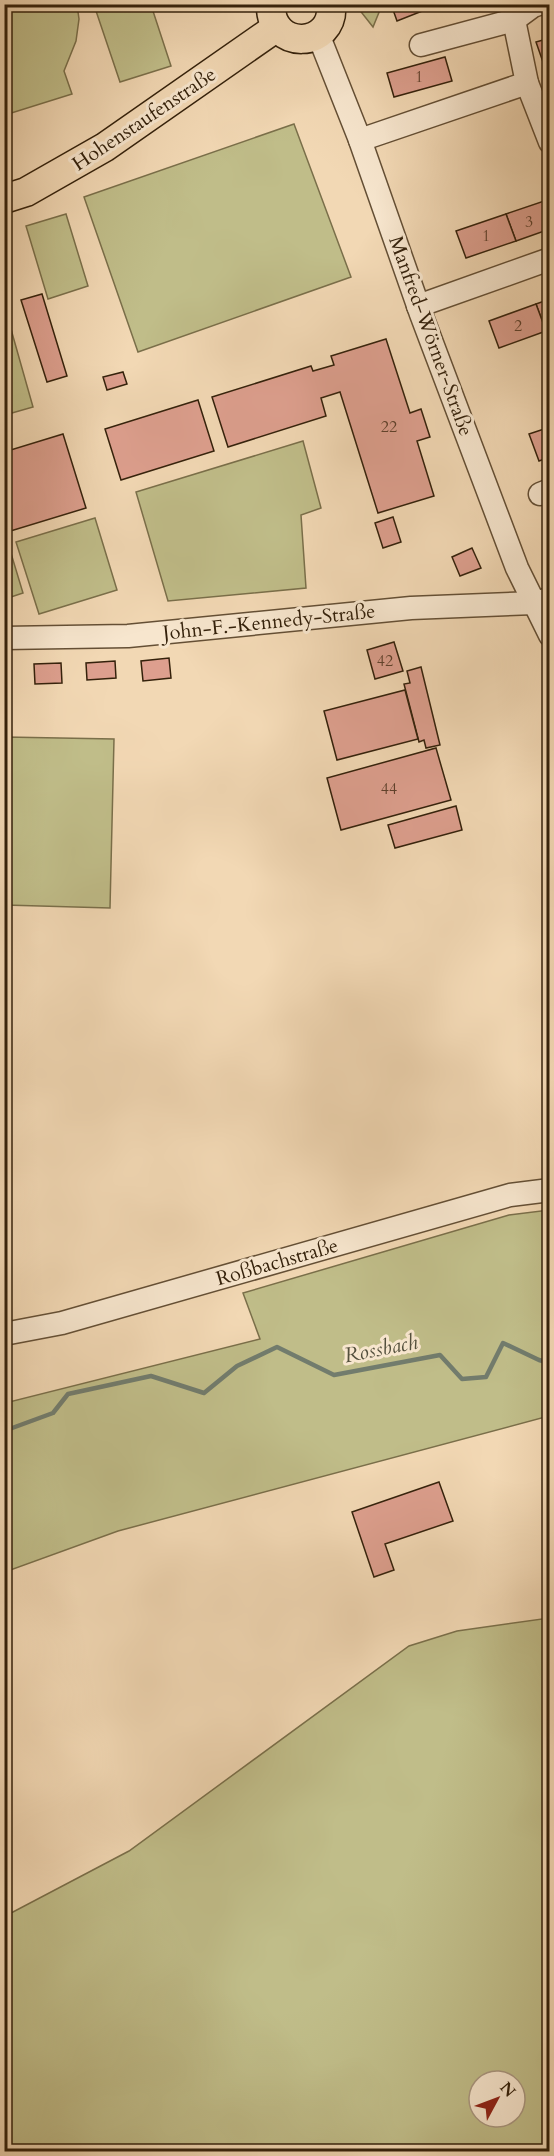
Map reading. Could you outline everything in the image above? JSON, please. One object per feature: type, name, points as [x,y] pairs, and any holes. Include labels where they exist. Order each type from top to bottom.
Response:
[{"type":"main road","points":[[274,16],[282,33],[296,39],[312,38],[325,28],[330,20],[331,4]]},
{"type":"main road","name":"Hohenstaufenstraße","points":[[4,199],[26,192],[105,147],[274,16]]},
{"type":"street","points":[[421,45],[514,20],[539,4]]},
{"type":"street","points":[[514,20],[527,83],[549,142]]},
{"type":"street","name":"Manfred-Wörner-Straße","points":[[318,34],[360,140],[418,306],[517,568],[542,601],[549,635]]},
{"type":"street","points":[[360,140],[527,83]]},
{"type":"street","points":[[418,306],[549,259]]},
{"type":"street","name":"John-F.-Kennedy-Straße","points":[[4,638],[128,636],[411,608],[542,601]]},
{"type":"street","name":"Roßbachstraße","points":[[4,1334],[62,1323],[510,1194],[549,1190]]},
{"type":"shaded area","points":[[5,4],[77,5],[79,19],[76,41],[64,71],[72,94],[5,115]]},
{"type":"shaded area","points":[[94,5],[151,5],[171,66],[120,82]]},
{"type":"shaded area","points":[[360,5],[382,5],[373,27],[358,8]]},
{"type":"shaded area","points":[[294,124],[351,277],[138,352],[84,197]]},
{"type":"shaded area","points":[[66,214],[88,286],[48,299],[26,226]]},
{"type":"shaded area","points":[[5,308],[33,407],[4,415]]},
{"type":"shaded area","points":[[303,441],[321,508],[301,515],[306,588],[168,601],[136,492]]},
{"type":"shaded area","points":[[95,518],[117,590],[39,614],[16,542]]},
{"type":"shaded area","points":[[10,550],[23,593],[5,599],[5,551]]},
{"type":"shaded area","points":[[5,737],[114,739],[110,908],[5,905]]},
{"type":"shaded area","points":[[549,1210],[549,1416],[118,1531],[5,1572],[5,1403],[260,1339],[243,1293],[509,1215]]},
{"type":"shaded area","points":[[549,1618],[549,2151],[5,2151],[5,1914],[13,1912],[129,1851],[409,1646],[457,1631]]},
{"type":"building","points":[[391,4],[440,4],[397,21]]},
{"type":"building","points":[[550,38],[550,60],[543,62],[536,42]]},
{"type":"building","points":[[445,57],[452,81],[394,97],[387,73]]},
{"type":"building","points":[[550,199],[550,229],[516,241],[506,214]]},
{"type":"building","points":[[506,214],[516,241],[466,258],[456,231]]},
{"type":"building","points":[[42,294],[67,376],[47,382],[21,300]]},
{"type":"building","points":[[550,299],[550,330],[546,331],[536,304]]},
{"type":"building","points":[[536,304],[546,331],[499,348],[489,321]]},
{"type":"building","points":[[386,339],[410,413],[421,409],[430,437],[417,441],[434,496],[378,513],[340,392],[321,398],[326,416],[228,447],[212,397],[311,366],[313,371],[334,365],[331,356]]},
{"type":"building","points":[[123,372],[127,384],[107,390],[103,377]]},
{"type":"building","points":[[198,400],[214,451],[121,480],[105,429]]},
{"type":"building","points":[[550,427],[550,457],[539,461],[529,434]]},
{"type":"building","points":[[63,434],[86,508],[4,533],[4,452]]},
{"type":"building","points":[[393,517],[401,542],[383,548],[375,523]]},
{"type":"building","points":[[472,548],[481,568],[460,576],[452,557]]},
{"type":"building","points":[[394,642],[403,671],[375,679],[367,650]]},
{"type":"building","points":[[169,658],[171,678],[143,681],[141,661]]},
{"type":"building","points":[[115,661],[116,678],[87,680],[86,663]]},
{"type":"building","points":[[61,663],[62,683],[35,684],[34,664]]},
{"type":"building","points":[[421,667],[440,745],[426,748],[424,740],[419,742],[404,684],[410,683],[407,671]]},
{"type":"building","points":[[405,690],[418,739],[337,760],[324,711]]},
{"type":"building","points":[[436,748],[451,800],[341,830],[327,778]]},
{"type":"building","points":[[456,806],[462,830],[395,848],[388,825]]},
{"type":"building","points":[[439,1482],[453,1521],[385,1544],[394,1570],[374,1577],[352,1512]]},
{"type":"waterway","name":"Rossbach","points":[[4,1431],[53,1413],[68,1394],[151,1376],[204,1393],[237,1366],[277,1347],[334,1375],[440,1355],[462,1379],[486,1377],[503,1343],[550,1363]]}]
